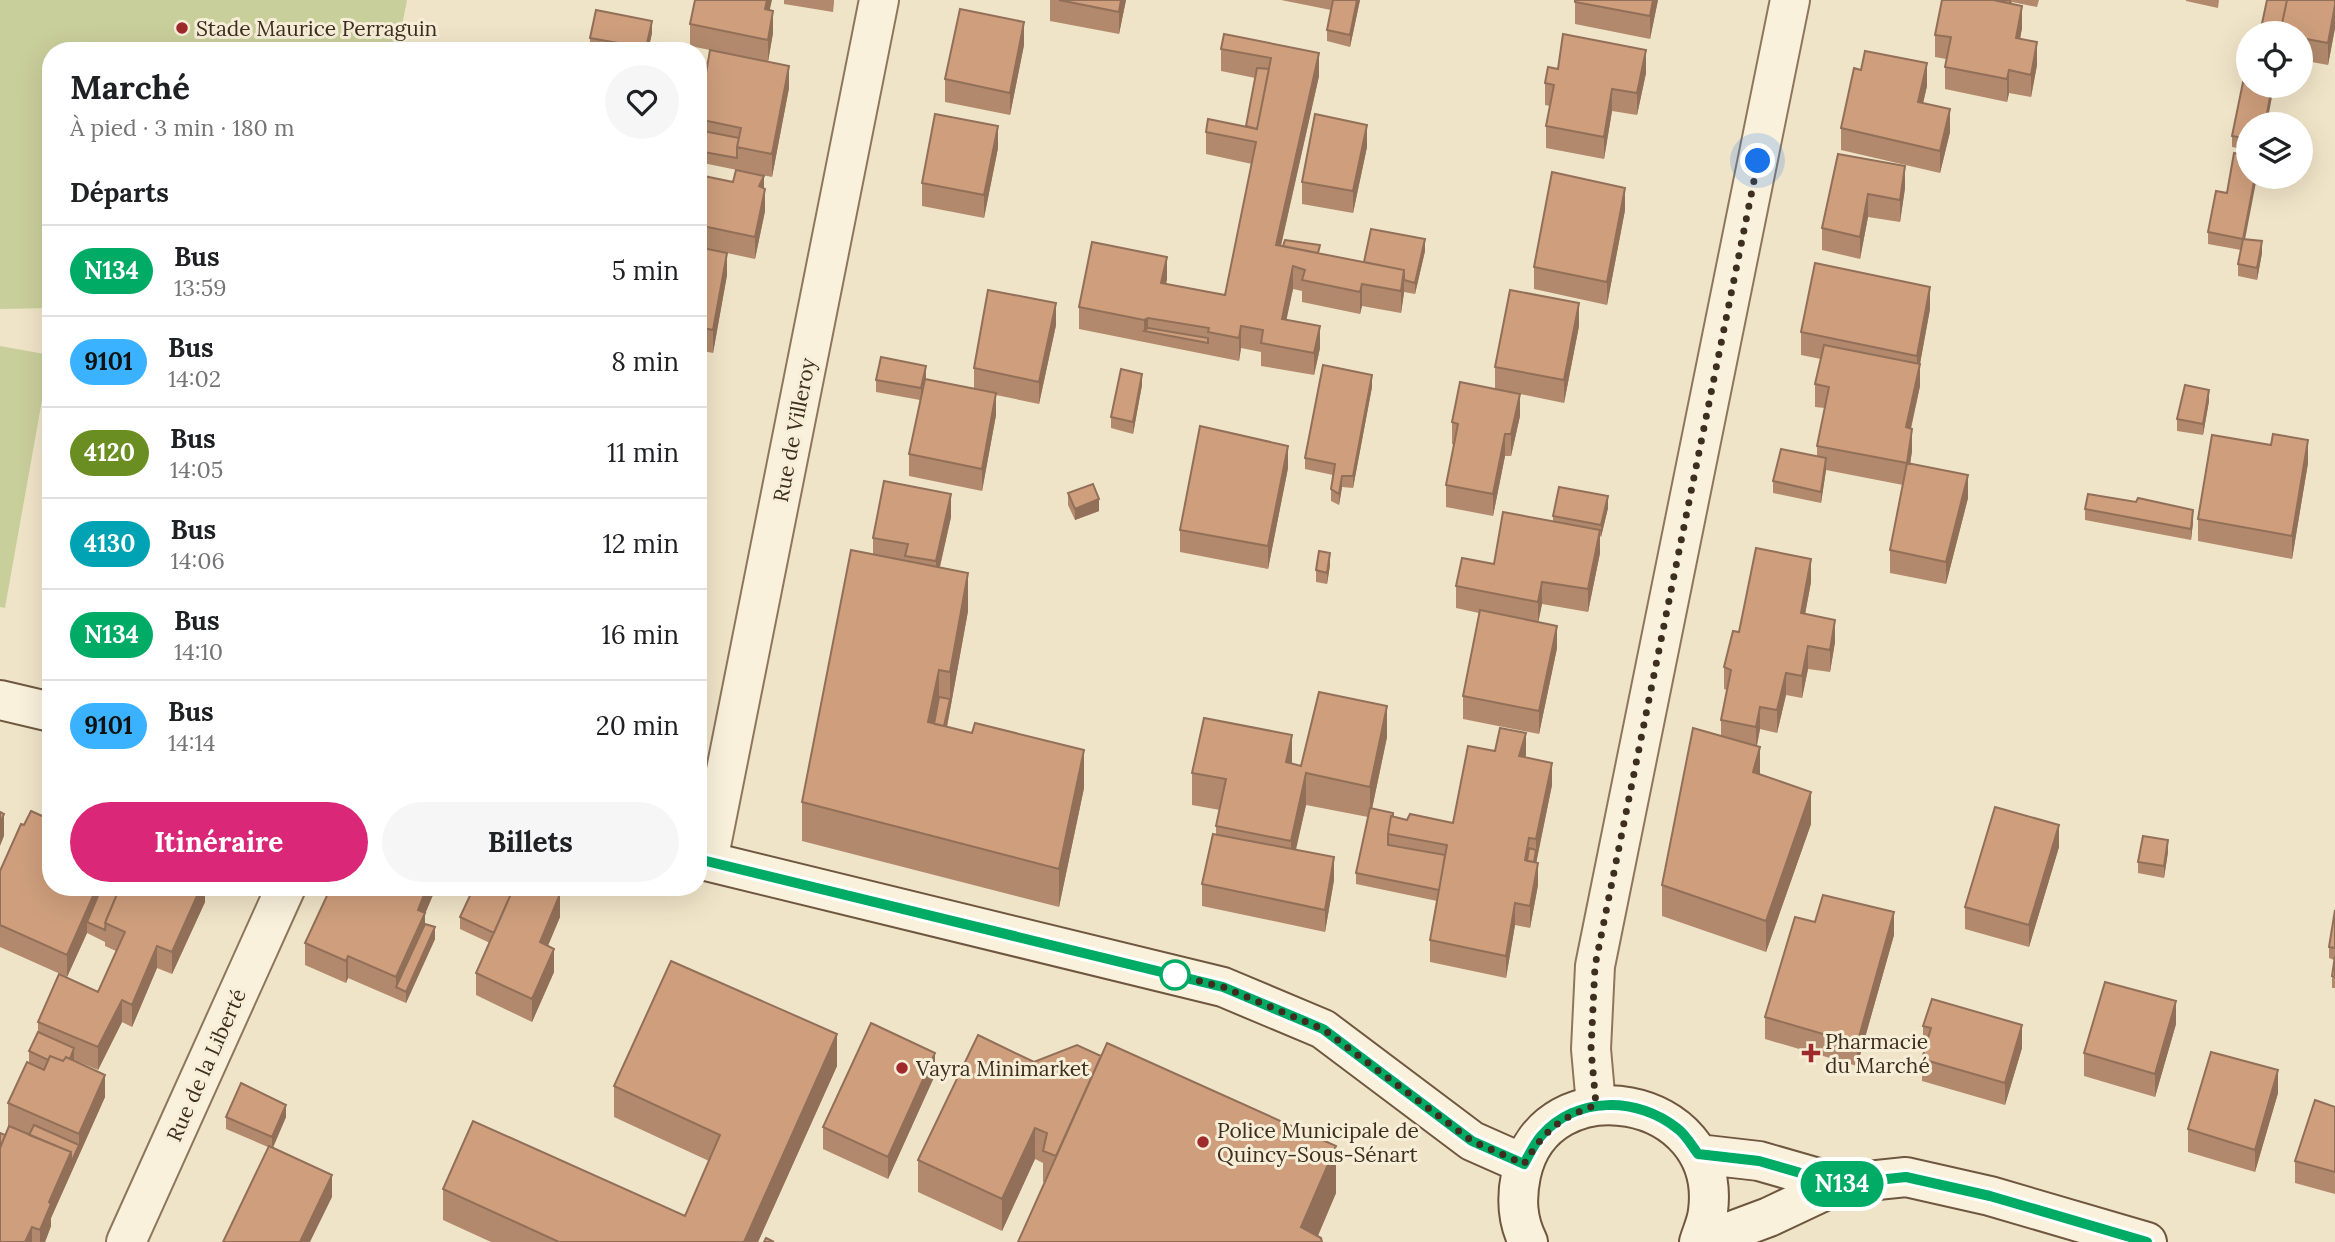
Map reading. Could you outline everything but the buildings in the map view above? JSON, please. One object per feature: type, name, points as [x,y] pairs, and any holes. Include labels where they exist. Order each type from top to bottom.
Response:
[{"type":"street","name":"Rue de Villeroy","points":[[707,840],[879,0]]},
{"type":"street","points":[[1596,1105],[1591,1049],[1595,966],[1790,0]]},
{"type":"street","points":[[0,700],[42,710]]},
{"type":"street","points":[[707,861],[1223,987],[1323,1029],[1472,1141],[1524,1164]]},
{"type":"street","name":"Rue de la Liberté","points":[[126,1242],[282,896]]},
{"type":"street","points":[[1528,1242],[1520,1227],[1517,1195],[1524,1164],[1541,1136],[1566,1116],[1596,1105],[1627,1105],[1655,1113],[1680,1130],[1698,1154],[1708,1183],[1708,1212],[1700,1242]]},
{"type":"street","points":[[1698,1154],[1759,1161],[1839,1184]]},
{"type":"street","points":[[1700,1242],[1769,1217],[1839,1184],[1906,1177],[1990,1196],[2147,1242]]},
{"type":"green space","points":[[0,0],[407,0],[399,42],[42,42],[42,308],[0,309]]},
{"type":"green space","points":[[0,346],[42,354],[42,400],[5,608],[0,607]]},
{"type":"bus line","name":"N134","points":[[707,861],[1223,987],[1323,1029],[1472,1141],[1524,1164],[1541,1136],[1566,1116],[1596,1105],[1627,1105],[1655,1113],[1680,1130],[1698,1154],[1759,1161],[1839,1184],[1906,1177],[1990,1196],[2147,1242]]},
{"type":"place","name":"Stade Maurice Perraguin","points":[[182,28]]},
{"type":"place","name":"Pharmacie du Marché","points":[[1811,1053]]},
{"type":"place","name":"Vayra Minimarket","points":[[902,1068]]},
{"type":"place","name":"Police Municipale de Quincy-Sous-Sénart","points":[[1203,1142]]},
{"type":"route","points":[[1175,975],[1223,987],[1323,1029],[1472,1141],[1524,1164],[1541,1136],[1566,1116],[1596,1105],[1591,1049],[1595,966],[1758,161]]}]
